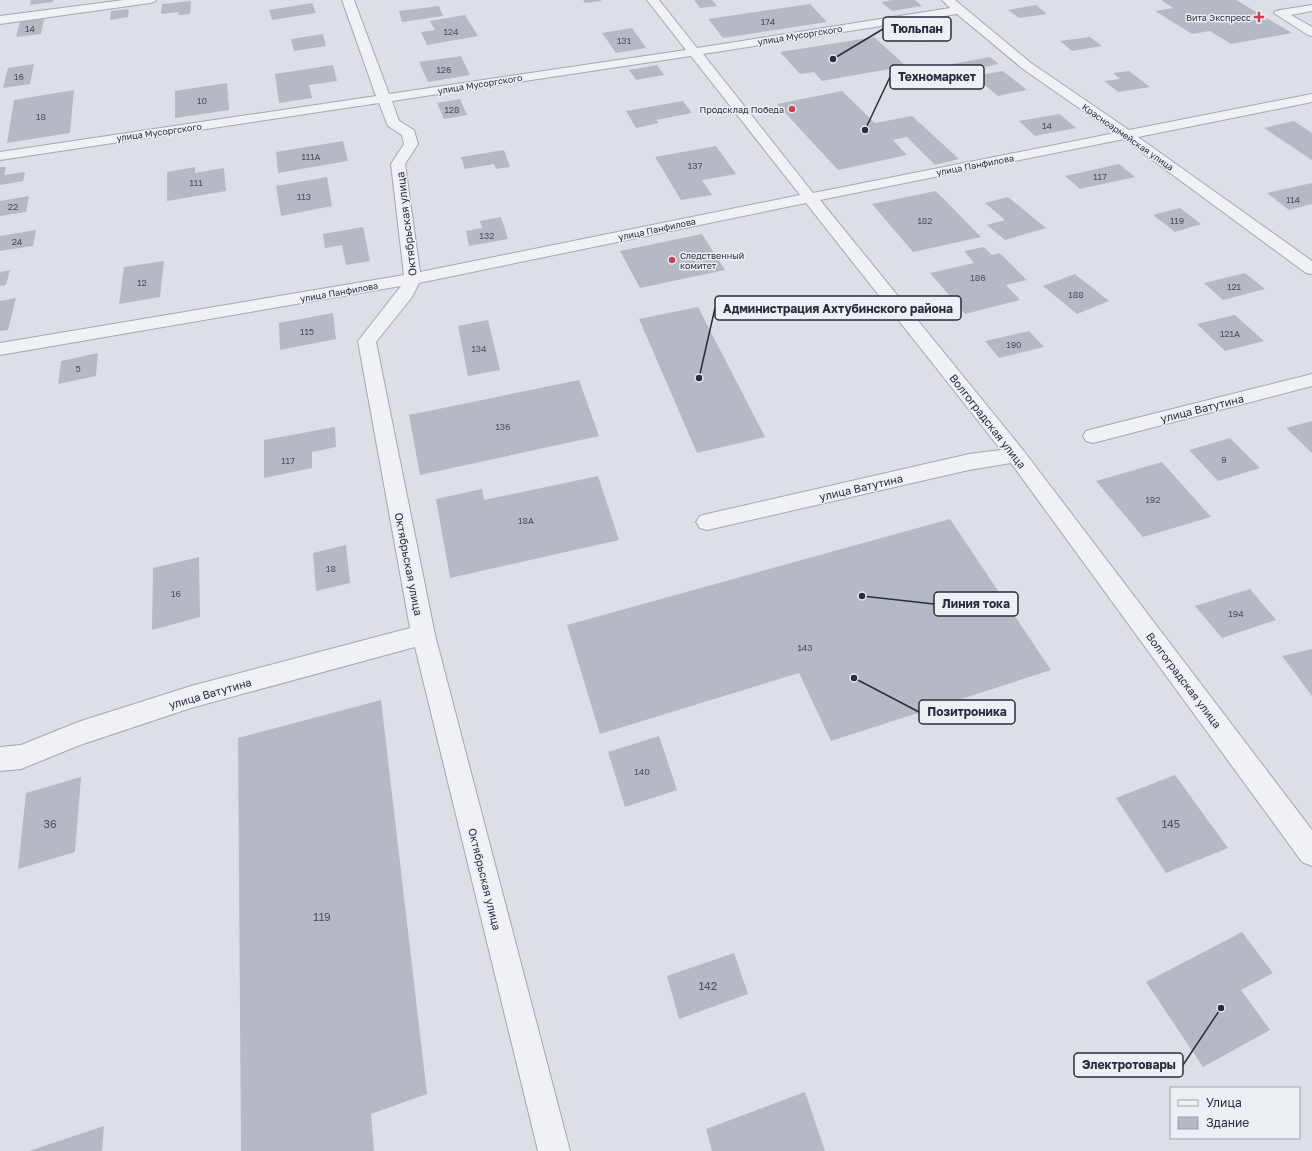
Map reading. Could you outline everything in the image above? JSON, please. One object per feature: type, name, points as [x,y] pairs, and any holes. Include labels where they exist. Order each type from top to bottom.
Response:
[{"type":"street","points":[[0,20],[150,0]]},
{"type":"street","name":"Октябрьская улица","points":[[348,0],[393,123],[409,134],[411,144],[398,164],[414,279],[406,293],[367,341],[423,635],[554,1151]]},
{"type":"street","name":"Волгоградская улица","points":[[653,0],[809,198],[1016,455],[1312,852]]},
{"type":"street","name":"Красноармейская улица","points":[[948,0],[1027,66],[1127,135],[1312,269]]},
{"type":"street","points":[[1312,8],[1280,13],[1312,32]]},
{"type":"street","name":"улица Мусоргского","points":[[0,156],[695,52],[959,10]]},
{"type":"street","name":"улица Панфилова","points":[[0,349],[414,279],[809,198],[1312,98]]},
{"type":"street","name":"улица Ватутина","points":[[1093,436],[1312,380]]},
{"type":"street","name":"улица Ватутина","points":[[707,522],[969,462],[1016,455]]},
{"type":"street","name":"улица Ватутина","points":[[0,759],[21,757],[78,734],[192,697],[423,635]]},
{"type":"building","points":[[31,0],[53,0],[53,2],[30,5]]},
{"type":"building","points":[[583,0],[601,0],[601,1],[585,3]]},
{"type":"building","points":[[694,0],[712,0],[717,6],[700,8]]},
{"type":"building","points":[[892,0],[915,0],[922,6],[892,11],[881,2]]},
{"type":"building","points":[[1161,0],[1236,0],[1292,33],[1231,44],[1210,31],[1192,34],[1155,11],[1173,8]]},
{"type":"building","points":[[191,1],[190,14],[178,15],[179,12],[161,14],[162,4]]},
{"type":"building","points":[[312,3],[316,13],[272,20],[269,10]]},
{"type":"building","points":[[810,4],[827,22],[723,38],[708,19]]},
{"type":"building","points":[[1036,5],[1047,14],[1019,18],[1008,10]]},
{"type":"building","points":[[439,6],[443,16],[402,22],[399,11]]},
{"type":"building","points":[[129,9],[128,17],[110,20],[111,11]]},
{"type":"building","points":[[465,15],[478,36],[427,45],[421,32],[435,30],[430,21]]},
{"type":"building","points":[[933,18],[947,30],[930,33],[938,39],[918,42],[910,35],[895,37],[883,26]]},
{"type":"building","points":[[44,19],[41,34],[16,37],[20,22]]},
{"type":"building","points":[[632,28],[646,48],[616,53],[602,33]]},
{"type":"building","points":[[323,34],[326,46],[294,51],[291,39]]},
{"type":"building","points":[[874,37],[906,66],[822,81],[814,72],[800,74],[780,52]]},
{"type":"building","points":[[1090,37],[1102,46],[1072,51],[1060,41]]},
{"type":"building","points":[[461,56],[470,75],[428,82],[419,62]]},
{"type":"building","points":[[990,57],[999,64],[962,72],[952,64]]},
{"type":"building","points":[[34,64],[30,84],[3,88],[8,68]]},
{"type":"building","points":[[333,65],[337,81],[309,85],[312,98],[279,103],[275,74]]},
{"type":"building","points":[[657,65],[664,75],[636,80],[629,70]]},
{"type":"building","points":[[1003,71],[1027,90],[998,96],[974,76]]},
{"type":"building","points":[[1129,71],[1150,87],[1118,92],[1104,81],[1120,79],[1113,73]]},
{"type":"building","points":[[227,83],[229,110],[175,118],[175,91]]},
{"type":"building","points":[[74,90],[70,133],[7,143],[14,100]]},
{"type":"building","points":[[842,91],[875,123],[912,116],[959,159],[935,165],[907,137],[893,140],[907,155],[838,170],[777,104]]},
{"type":"building","points":[[460,99],[467,115],[444,119],[437,103]]},
{"type":"building","points":[[683,101],[692,113],[656,120],[659,123],[636,128],[626,111]]},
{"type":"building","points":[[1060,114],[1076,128],[1035,136],[1019,121]]},
{"type":"building","points":[[1294,121],[1312,133],[1312,160],[1264,128]]},
{"type":"building","points":[[343,141],[348,161],[278,173],[276,152]]},
{"type":"building","points":[[716,146],[736,174],[702,180],[712,195],[681,200],[655,157]]},
{"type":"building","points":[[504,150],[510,167],[496,169],[494,164],[465,169],[461,157]]},
{"type":"building","points":[[1119,164],[1135,177],[1080,189],[1065,176]]},
{"type":"building","points":[[0,167],[6,167],[4,175],[25,172],[23,181],[0,185]]},
{"type":"building","points":[[195,167],[195,173],[224,168],[226,191],[167,201],[167,172]]},
{"type":"building","points":[[327,177],[332,206],[281,216],[276,186]]},
{"type":"building","points":[[1312,183],[1312,204],[1289,210],[1267,193]]},
{"type":"building","points":[[936,191],[981,237],[913,252],[872,204]]},
{"type":"building","points":[[29,196],[26,212],[0,216],[0,201]]},
{"type":"building","points":[[1008,197],[1046,228],[1005,240],[987,225],[1005,220],[985,203]]},
{"type":"building","points":[[1180,208],[1201,224],[1175,232],[1153,215]]},
{"type":"building","points":[[501,217],[508,239],[469,246],[466,231],[482,228],[480,221]]},
{"type":"building","points":[[363,227],[370,261],[346,265],[342,245],[325,248],[323,234]]},
{"type":"building","points":[[36,230],[33,246],[0,251],[0,236]]},
{"type":"building","name":"Следственный комитет","points":[[702,234],[725,270],[640,288],[620,251]]},
{"type":"building","points":[[984,247],[992,255],[1000,253],[1027,280],[1006,285],[1020,300],[965,314],[930,273],[974,263],[964,251]]},
{"type":"building","points":[[164,261],[160,297],[119,304],[124,267]]},
{"type":"building","points":[[10,270],[6,285],[0,286],[0,272]]},
{"type":"building","points":[[1245,273],[1265,289],[1223,300],[1204,283]]},
{"type":"building","points":[[1075,274],[1109,301],[1077,314],[1043,286]]},
{"type":"building","points":[[16,298],[8,330],[0,331],[0,301]]},
{"type":"building","points":[[698,307],[765,437],[697,453],[639,319]]},
{"type":"building","points":[[333,313],[336,339],[280,350],[279,323]]},
{"type":"building","points":[[1235,315],[1264,341],[1225,351],[1197,324]]},
{"type":"building","points":[[488,320],[500,370],[468,376],[458,326]]},
{"type":"building","points":[[1029,331],[1044,347],[999,358],[985,341]]},
{"type":"building","points":[[98,353],[96,376],[58,384],[61,361]]},
{"type":"building","points":[[579,380],[599,436],[420,475],[409,415]]},
{"type":"building","points":[[1312,421],[1312,453],[1286,428]]},
{"type":"building","points":[[335,427],[336,447],[312,452],[312,468],[264,478],[264,440]]},
{"type":"building","points":[[1230,438],[1260,468],[1218,481],[1189,450]]},
{"type":"building","points":[[1162,462],[1211,517],[1143,537],[1096,481]]},
{"type":"building","points":[[598,476],[619,540],[450,578],[436,499],[482,489],[484,500]]},
{"type":"building","points":[[950,519],[1051,670],[831,741],[799,673],[600,734],[567,625]]},
{"type":"building","points":[[346,545],[350,583],[316,591],[313,553]]},
{"type":"building","points":[[199,557],[200,617],[152,630],[153,568]]},
{"type":"building","points":[[1250,589],[1276,620],[1222,638],[1195,606]]},
{"type":"building","points":[[1312,649],[1312,696],[1282,656]]},
{"type":"building","points":[[381,700],[427,1094],[371,1114],[374,1151],[241,1151],[238,738]]},
{"type":"building","points":[[659,736],[677,790],[625,807],[608,752]]},
{"type":"building","points":[[1175,775],[1228,848],[1166,873],[1116,798]]},
{"type":"building","points":[[81,777],[75,852],[18,869],[26,793]]},
{"type":"building","points":[[1242,932],[1273,973],[1241,990],[1270,1030],[1203,1067],[1146,982]]},
{"type":"building","points":[[734,953],[748,994],[679,1019],[667,976]]},
{"type":"building","points":[[805,1092],[825,1151],[712,1151],[706,1129]]},
{"type":"building","points":[[104,1126],[102,1151],[29,1151]]},
{"type":"place","name":"Вита Экспресс","points":[[1259,17]]},
{"type":"place","name":"Тюльпан","points":[[833,59]]},
{"type":"place","name":"Продсклад Победа","points":[[792,109]]},
{"type":"place","name":"Техномаркет","points":[[865,130]]},
{"type":"place","name":"Следственный комитет","points":[[672,260]]},
{"type":"place","name":"Администрация Ахтубинского района","points":[[699,378]]},
{"type":"place","name":"Линия тока","points":[[862,596]]},
{"type":"place","name":"Позитроника","points":[[854,678]]},
{"type":"place","name":"Электротовары","points":[[1221,1008]]}]
